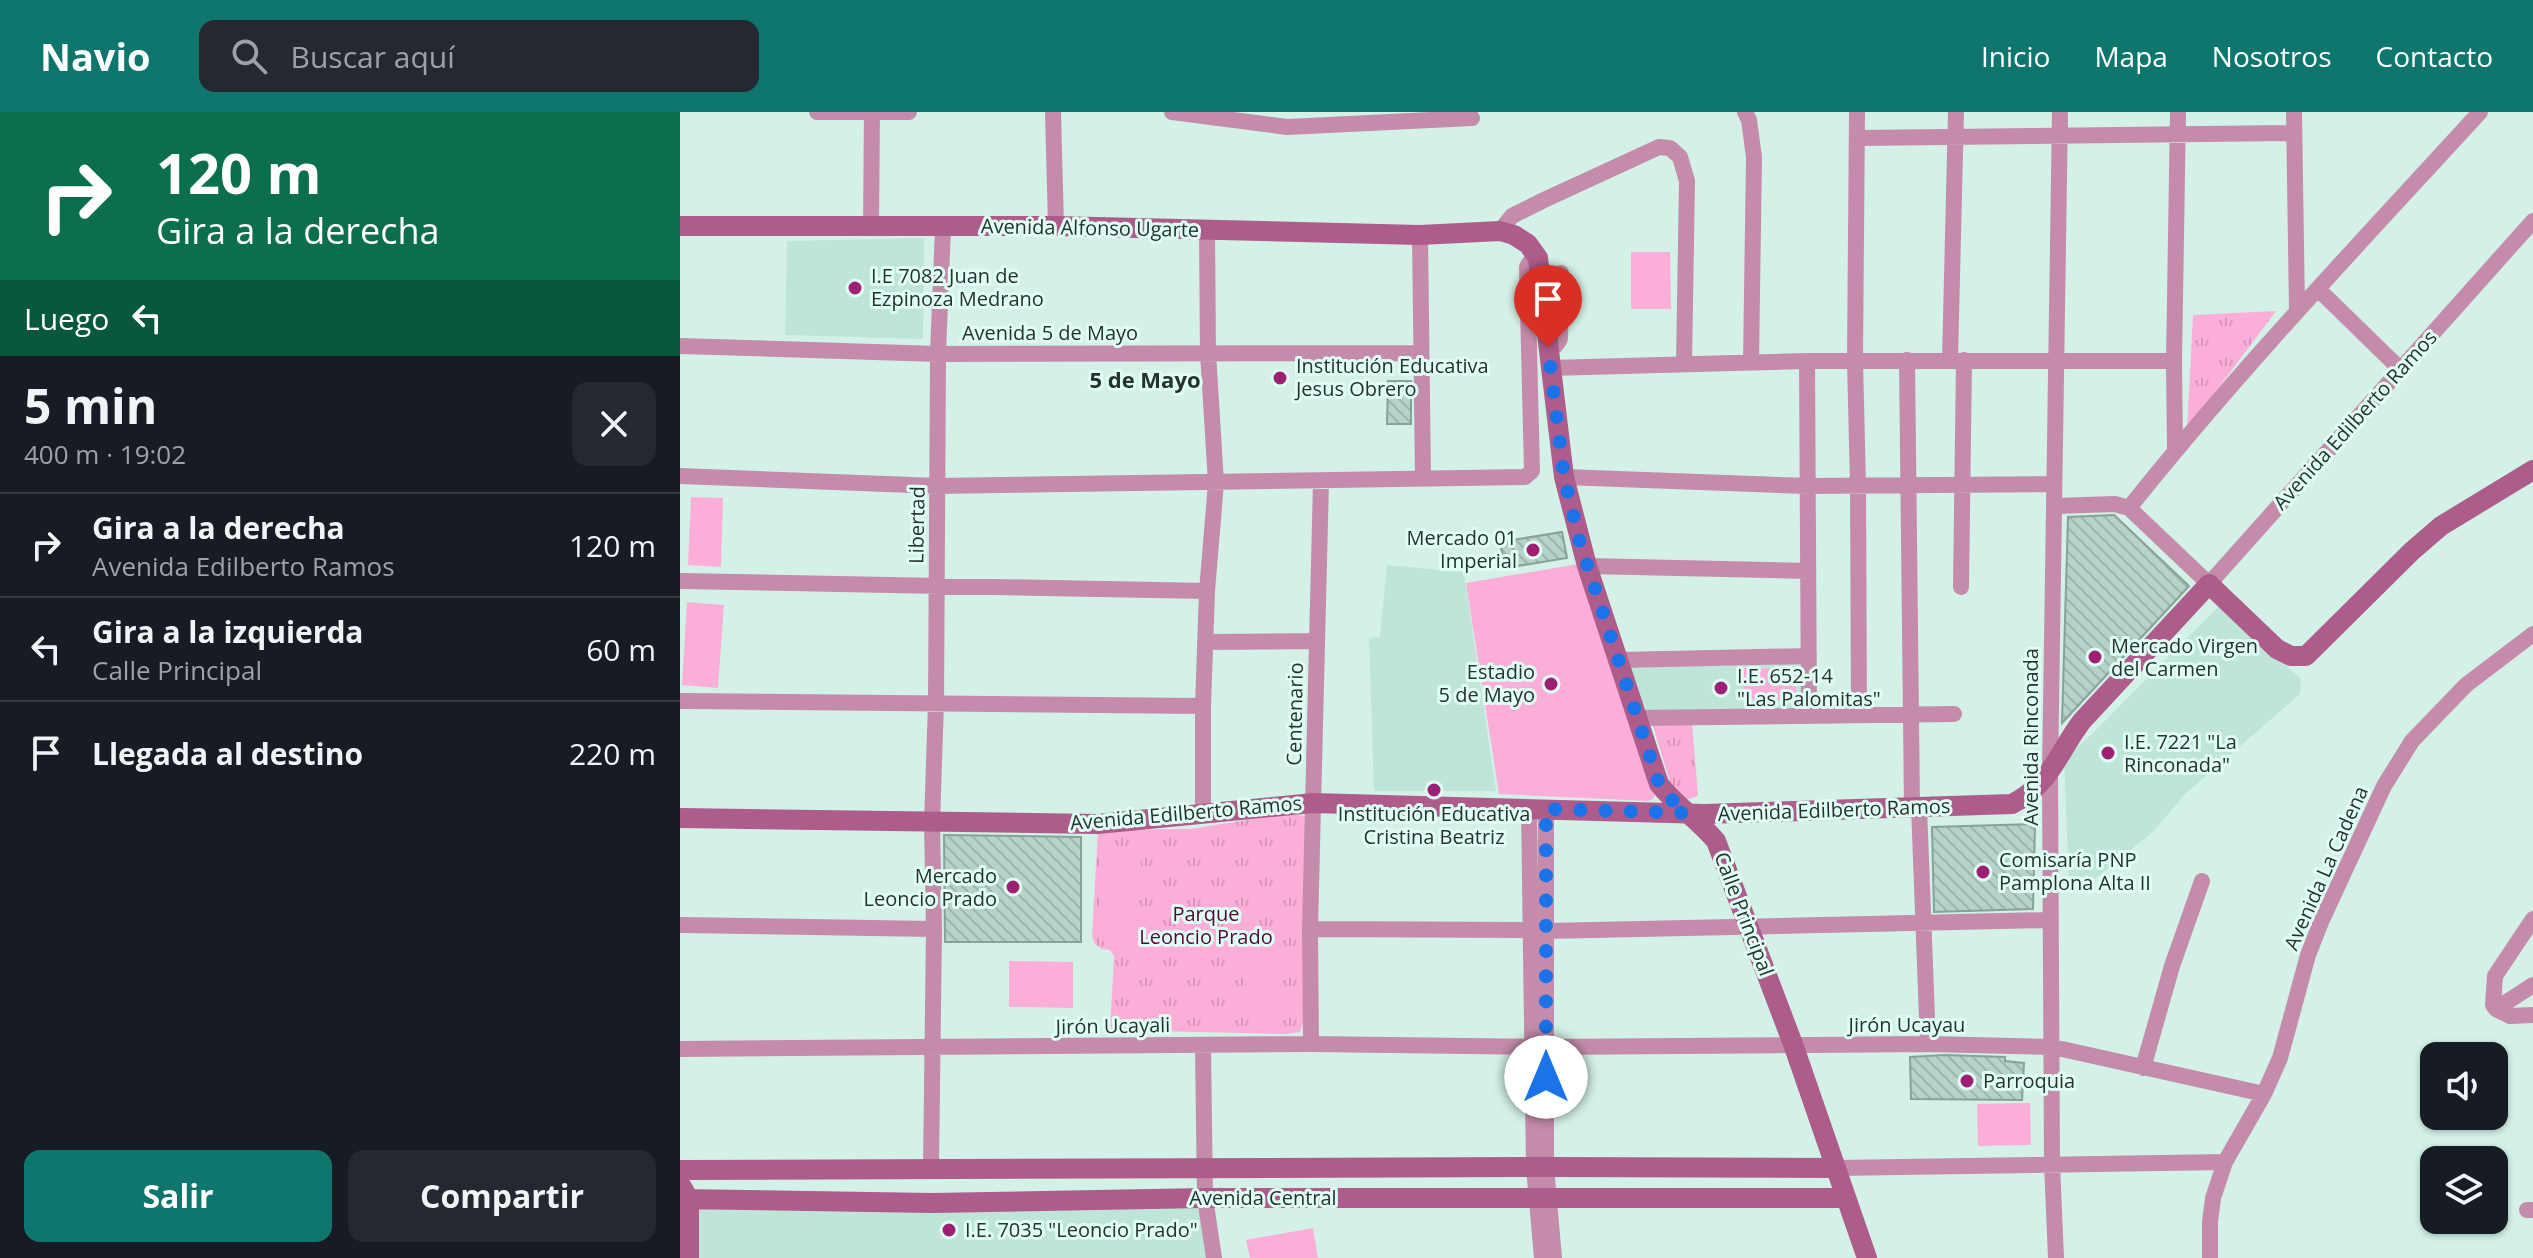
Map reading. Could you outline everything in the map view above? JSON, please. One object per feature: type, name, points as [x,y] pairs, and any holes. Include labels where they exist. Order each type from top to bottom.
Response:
[{"type":"street","points":[[817,112],[909,112]]},
{"type":"street","points":[[871,227],[872,112]]},
{"type":"street","points":[[1053,112],[1056,226]]},
{"type":"street","points":[[1172,112],[1287,127],[1375,118],[1472,118]]},
{"type":"street","points":[[1745,112],[1754,157],[1751,362]]},
{"type":"street","points":[[1857,112],[1855,360],[1859,715]]},
{"type":"street","points":[[1956,112],[1957,360],[1964,485],[1961,587]]},
{"type":"street","name":"Avenida Rinconada","points":[[2056,1258],[2052,1164],[2050,773],[2060,112]]},
{"type":"street","points":[[2175,450],[2178,112]]},
{"type":"street","points":[[2294,112],[2297,311]]},
{"type":"street","points":[[2129,508],[2175,450],[2297,311],[2480,112]]},
{"type":"street","points":[[1857,138],[2294,133]]},
{"type":"street","points":[[680,476],[938,486],[1525,477],[1532,471],[1527,267],[1538,258],[1528,244],[1500,231],[1512,216],[1659,147],[1670,148],[1680,157],[1687,181],[1684,364]]},
{"type":"street","name":"Avenida Edilberto Ramos","points":[[680,818],[1098,824],[1313,803],[1687,813],[2012,804],[2031,794],[2050,773],[2067,740],[2082,721],[2209,584],[2533,221]]},
{"type":"street","name":"Avenida Alfonso Ugarte","points":[[680,226],[1056,226],[1420,235],[1500,231]]},
{"type":"street","name":"Libertad","points":[[931,1168],[932,823],[936,703],[938,354],[943,227]]},
{"type":"street","points":[[1203,814],[1207,591],[1216,483],[1208,353],[1207,230]]},
{"type":"street","points":[[1420,235],[1423,479]]},
{"type":"street","name":"Calle Principal","points":[[1538,258],[1564,477],[1587,566],[1659,784],[1716,841],[1793,1044],[1867,1258]]},
{"type":"street","points":[[1548,347],[1556,345],[1560,339],[1561,273]]},
{"type":"street","points":[[2318,289],[2400,369]]},
{"type":"street","name":"Avenida 5 de Mayo","points":[[680,346],[938,354],[1421,353]]},
{"type":"street","points":[[1550,368],[1855,360],[2174,361]]},
{"type":"street","points":[[1907,360],[1911,715],[1928,1044]]},
{"type":"street","points":[[1807,361],[1809,716]]},
{"type":"street","points":[[2054,506],[2115,504],[2129,508],[2277,649],[2291,656],[2306,656],[2441,526],[2533,470]]},
{"type":"street","points":[[1564,477],[1808,486],[2054,484]]},
{"type":"street","name":"Centenario","points":[[1311,1044],[1310,929],[1321,481]]},
{"type":"street","points":[[1587,566],[1808,571]]},
{"type":"street","points":[[680,581],[1207,591]]},
{"type":"street","name":"Avenida La Cadena","points":[[2210,1258],[2213,1198],[2225,1162],[2264,1094],[2280,1058],[2308,955],[2321,922],[2396,764],[2412,741],[2466,685],[2533,634]]},
{"type":"street","points":[[1205,642],[1317,641]]},
{"type":"street","points":[[1619,660],[1809,656]]},
{"type":"street","points":[[680,701],[1203,706]]},
{"type":"street","points":[[1638,718],[1954,714]]},
{"type":"street","points":[[1538,808],[1542,1258]]},
{"type":"street","points":[[2143,1068],[2172,966],[2202,881]]},
{"type":"street","points":[[2533,919],[2495,976],[2493,1005],[2510,1016],[2533,1015]]},
{"type":"street","points":[[1310,929],[1539,931],[2051,920]]},
{"type":"street","points":[[680,925],[934,929]]},
{"type":"street","points":[[2496,1009],[2533,985]]},
{"type":"street","name":"Jirón Ucayali","points":[[680,1049],[1311,1044],[1540,1047]]},
{"type":"street","name":"Jirón Ucayau","points":[[1540,1047],[1928,1044],[2053,1047],[2264,1094]]},
{"type":"street","points":[[1203,1045],[1205,1198],[1214,1258]]},
{"type":"street","points":[[1835,1168],[2225,1162]]},
{"type":"street","name":"Avenida Central","points":[[680,1170],[1835,1168]]},
{"type":"street","points":[[683,1194],[689,1258]]},
{"type":"street","name":"Avenida Central","points":[[683,1194],[932,1203],[1205,1198],[1846,1198]]},
{"type":"street","points":[[1542,1197],[1554,1258]]},
{"type":"shaded area","name":"I.E 7082 Juan de Ezpinoza Medrano","points":[[924,238],[923,339],[785,335],[787,241]]},
{"type":"shaded area","points":[[1387,565],[1464,572],[1496,791],[1374,791],[1369,638],[1380,637]]},
{"type":"shaded area","points":[[2220,605],[2301,679],[2300,694],[2185,794],[2154,831],[2091,882],[2082,888],[2075,887],[2069,881],[2064,759]]},
{"type":"shaded area","name":"I.E. 652-14 \"Las Palomitas\"","points":[[1803,662],[1806,711],[1644,712],[1629,665]]},
{"type":"shaded area","name":"I.E. 7035 \"Leoncio Prado\"","points":[[689,1199],[1205,1201],[1212,1258],[689,1258]]},
{"type":"green space","points":[[1631,252],[1670,252],[1671,309],[1631,309]]},
{"type":"green space","points":[[2276,311],[2187,430],[2193,315]]},
{"type":"green space","points":[[691,497],[723,498],[721,567],[688,565]]},
{"type":"green space","name":"Estadio 5 de Mayo","points":[[1578,564],[1656,793],[1648,801],[1499,794],[1466,583]]},
{"type":"green space","points":[[687,602],[724,605],[718,688],[682,685]]},
{"type":"green space","points":[[1744,668],[1796,669],[1796,700],[1743,699]]},
{"type":"green space","points":[[1692,722],[1698,795],[1686,799],[1674,795],[1652,723]]},
{"type":"green space","name":"Parque Leoncio Prado","points":[[1284,814],[1307,816],[1303,1023],[1300,1032],[1110,1030],[1114,956],[1110,950],[1095,944],[1092,936],[1098,830],[1190,829]]},
{"type":"green space","points":[[1108,849],[1130,852],[1141,860],[1136,937],[1121,944],[1111,944],[1097,936],[1102,856]]},
{"type":"green space","points":[[1247,949],[1282,950],[1282,1012],[1245,1011]]},
{"type":"green space","points":[[1009,961],[1073,962],[1073,1008],[1009,1007]]},
{"type":"green space","points":[[2030,1103],[2031,1145],[1978,1146],[1977,1104]]},
{"type":"green space","points":[[1313,1228],[1318,1258],[1250,1258],[1246,1240]]},
{"type":"building","points":[[1388,381],[1411,381],[1411,424],[1387,424]]},
{"type":"building","name":"Mercado Virgen del Carmen","points":[[2114,515],[2189,586],[2062,723],[2068,517]]},
{"type":"building","name":"Mercado 01 Imperial","points":[[1562,532],[1567,558],[1505,568],[1500,542]]},
{"type":"building","name":"Comisaría PNP Pamplona Alta II","points":[[2035,824],[2033,909],[1934,912],[1932,827]]},
{"type":"building","name":"Mercado Leoncio Prado","points":[[944,835],[1081,837],[1081,942],[945,942]]},
{"type":"building","name":"Parroquia","points":[[1910,1057],[2005,1057],[2005,1061],[2024,1063],[2022,1100],[1911,1099]]},
{"type":"place","name":"I.E 7082 Juan de Ezpinoza Medrano","points":[[855,288]]},
{"type":"place","name":"Institución Educativa Jesus Obrero","points":[[1280,378]]},
{"type":"place","name":"Mercado 01 Imperial","points":[[1533,550]]},
{"type":"place","name":"Mercado Virgen del Carmen","points":[[2095,657]]},
{"type":"place","name":"Estadio 5 de Mayo","points":[[1551,684]]},
{"type":"place","name":"I.E. 652-14 \"Las Palomitas\"","points":[[1721,688]]},
{"type":"place","name":"I.E. 7221 \"La Rinconada\"","points":[[2108,753]]},
{"type":"place","name":"Institución Educativa Cristina Beatriz","points":[[1434,790]]},
{"type":"place","name":"Comisaría PNP Pamplona Alta II","points":[[1983,872]]},
{"type":"place","name":"Mercado Leoncio Prado","points":[[1013,887]]},
{"type":"place","name":"Parroquia","points":[[1967,1081]]},
{"type":"place","name":"I.E. 7035 \"Leoncio Prado\"","points":[[949,1230]]},
{"type":"district","name":"5 de Mayo","points":[[1145,380]]},
{"type":"route","points":[[1546,1077],[1546,809],[1687,813],[1659,784],[1580,543],[1564,477],[1548,347]]}]
